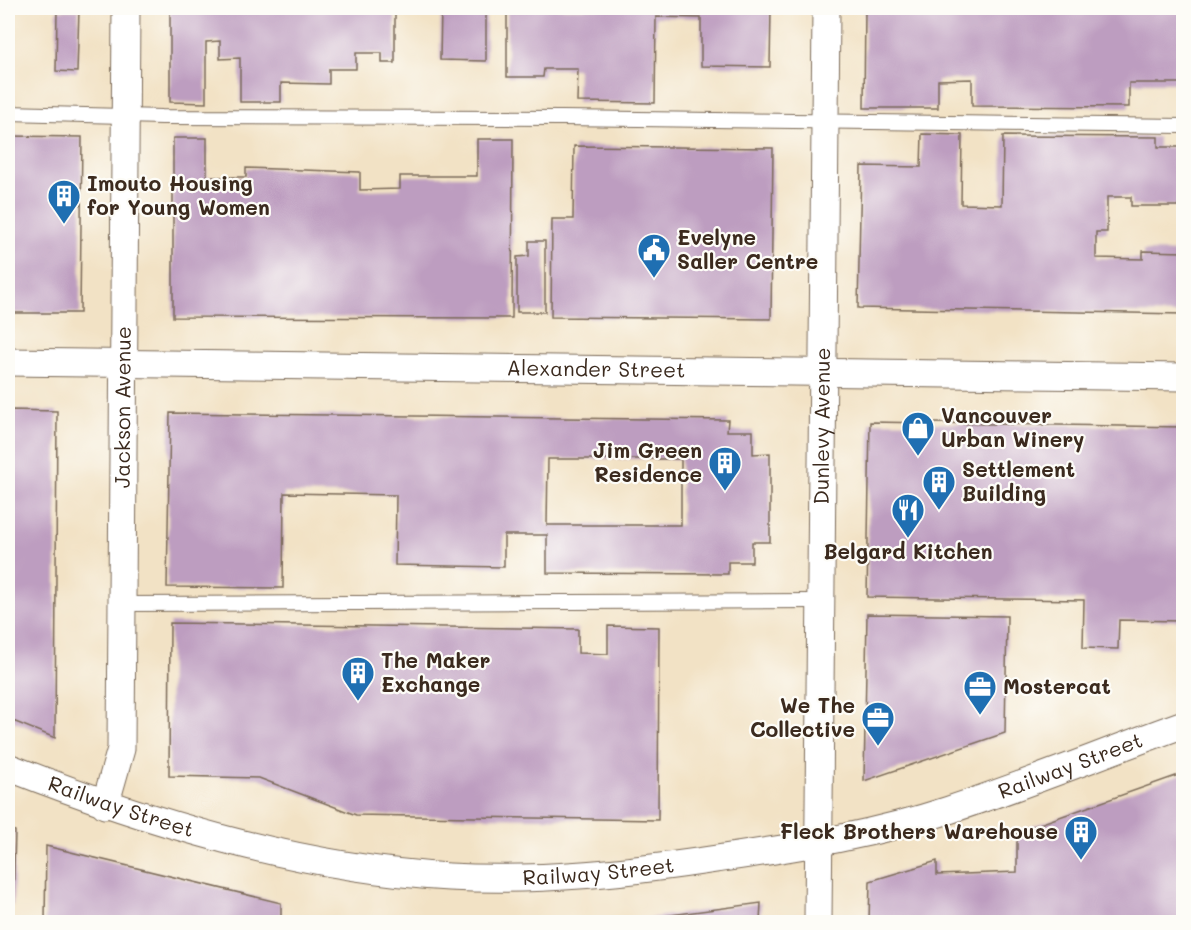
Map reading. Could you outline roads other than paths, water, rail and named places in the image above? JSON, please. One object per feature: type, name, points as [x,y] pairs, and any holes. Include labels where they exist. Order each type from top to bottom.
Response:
[{"type":"street","name":"Jackson Avenue","points":[[105,805],[122,748],[126,8]]},
{"type":"street","name":"Dunlevy Avenue","points":[[818,922],[826,8]]},
{"type":"street","name":"Alexander Street","points":[[8,362],[1184,377]]},
{"type":"street","name":"Railway Street","points":[[8,767],[105,805],[265,848],[344,864],[450,877],[542,878],[625,872],[849,837],[948,811],[1184,724]]},
{"type":"lane","points":[[8,113],[1184,126]]},
{"type":"lane","points":[[122,604],[820,602]]},
{"type":"place","name":"Imouto Housing for Young Women","points":[[64,225]]},
{"type":"place","name":"Evelyne Saller Centre","points":[[654,279]]},
{"type":"place","name":"Vancouver Urban Winery","points":[[918,457]]},
{"type":"place","name":"Jim Green Residence","points":[[725,492]]},
{"type":"place","name":"Settlement Building","points":[[939,511]]},
{"type":"place","name":"Belgard Kitchen","points":[[908,539]]},
{"type":"place","name":"The Maker Exchange","points":[[358,702]]},
{"type":"place","name":"Mostercat","points":[[980,716]]},
{"type":"place","name":"We The Collective","points":[[878,747]]},
{"type":"place","name":"Fleck Brothers Warehouse","points":[[1081,861]]}]
